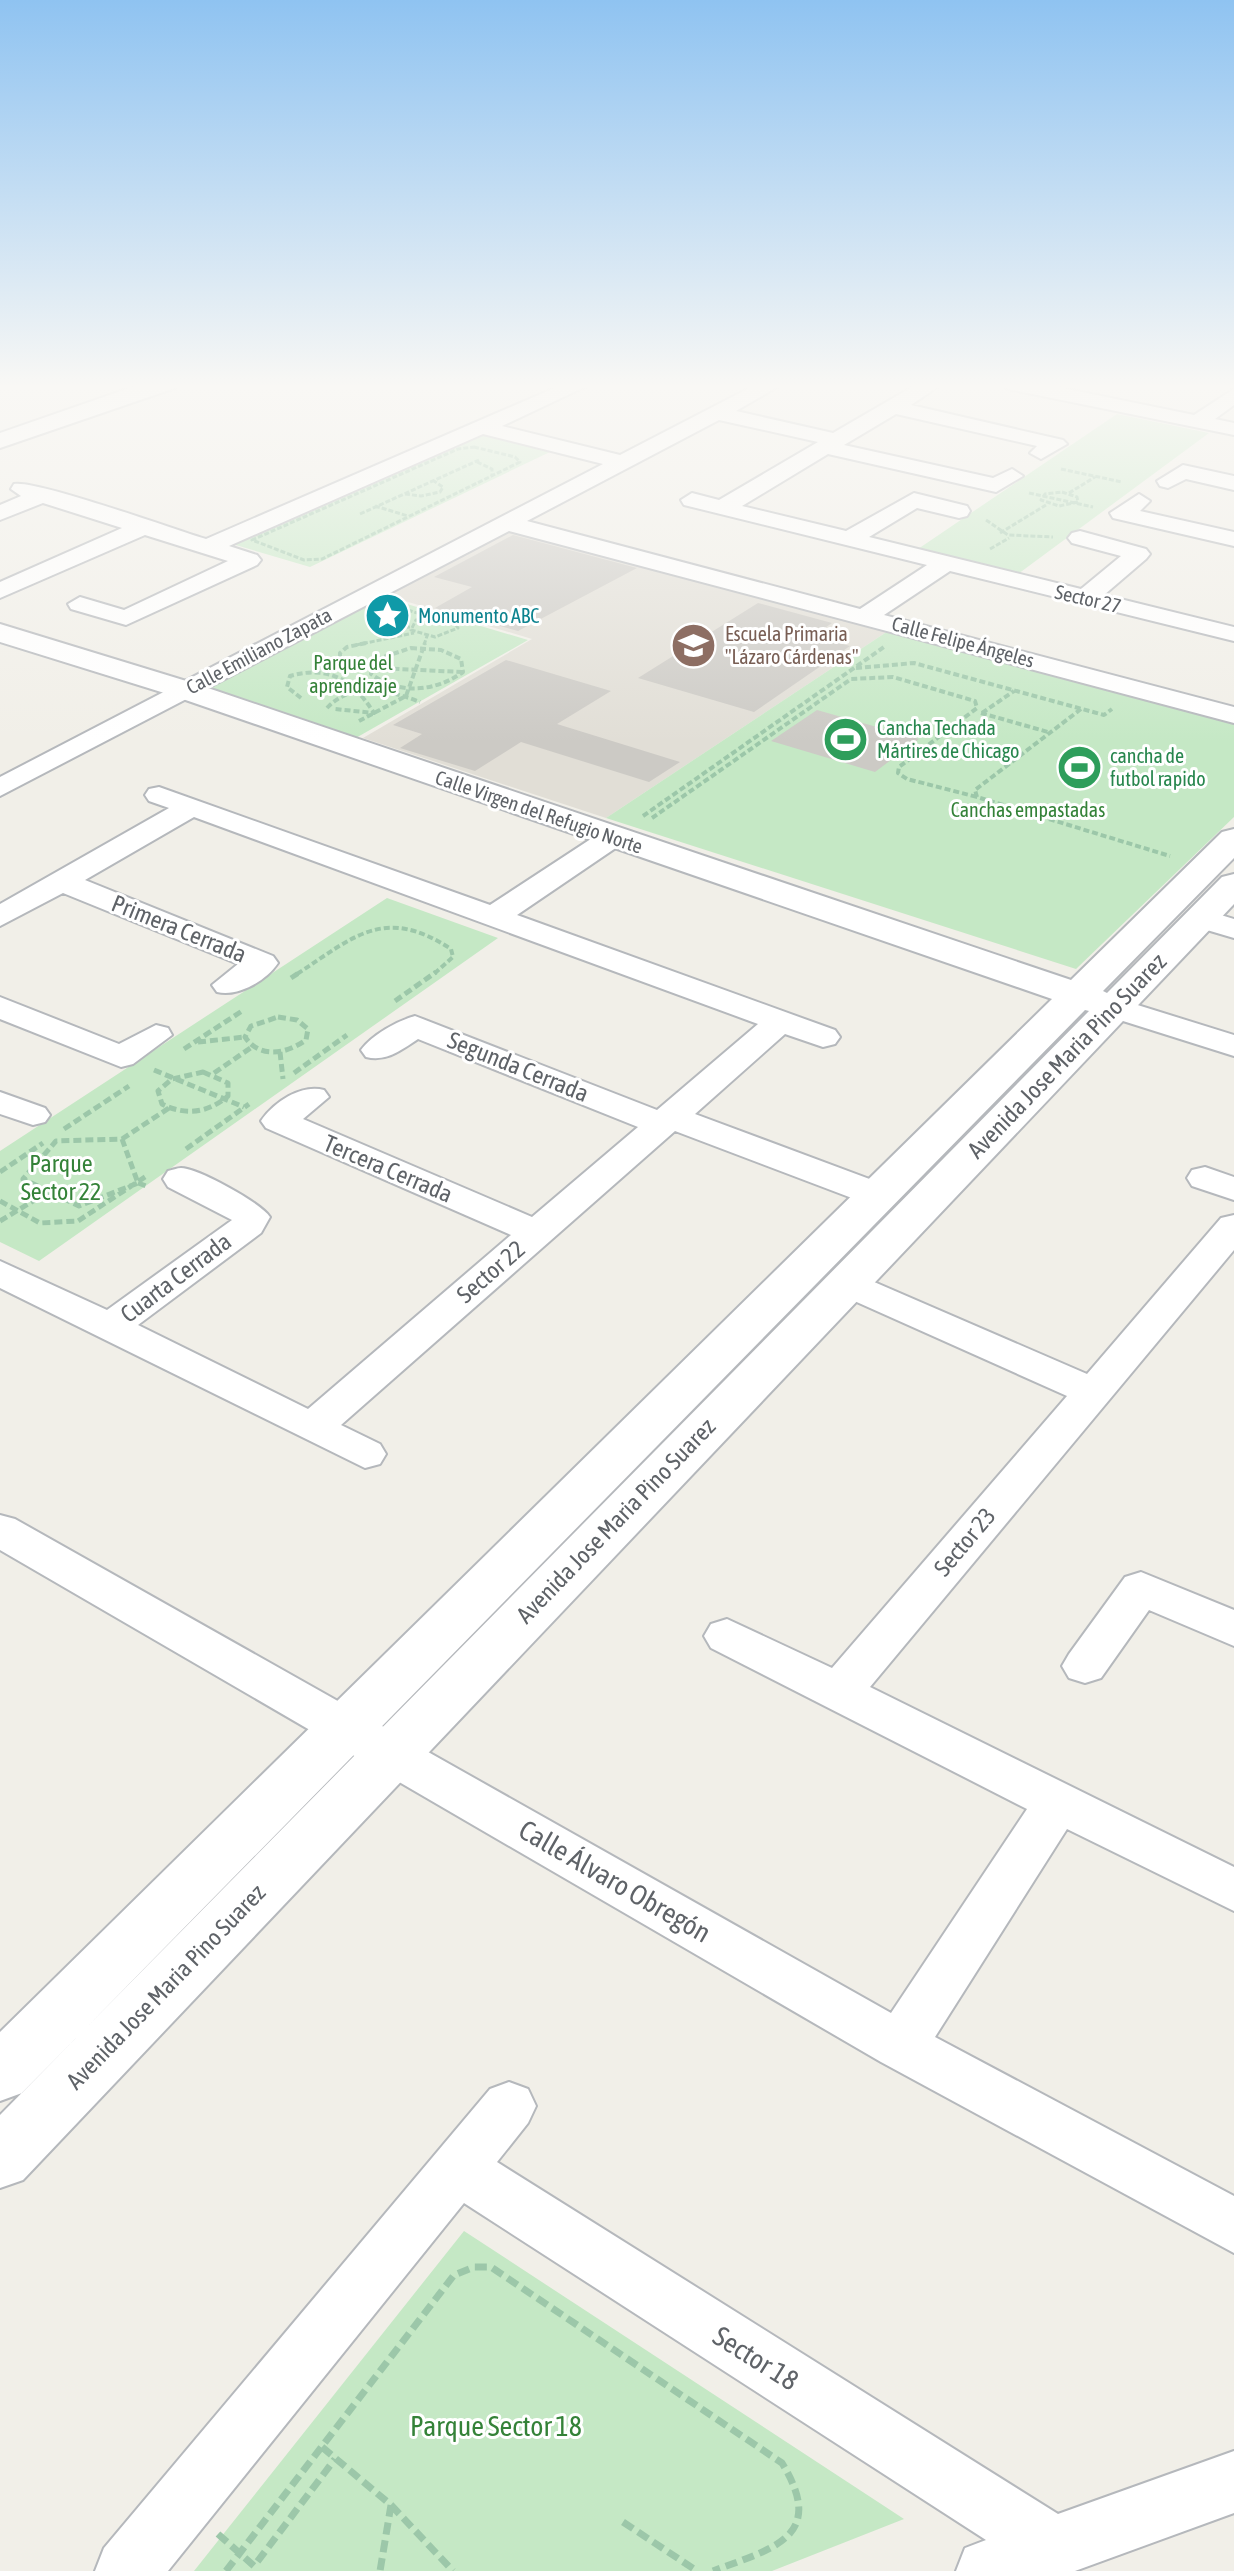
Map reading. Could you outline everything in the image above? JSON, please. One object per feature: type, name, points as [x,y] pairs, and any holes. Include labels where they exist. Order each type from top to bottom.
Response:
[{"type":"street","points":[[67,503],[249,560],[126,618],[80,604]]},
{"type":"street","points":[[207,547],[307,503]]},
{"type":"street","name":"Calle Emiliano Zapata","points":[[0,788],[545,503]]},
{"type":"street","name":"Sector 27","points":[[703,503],[943,565],[1234,633]]},
{"type":"street","points":[[722,508],[730,503]]},
{"type":"street","points":[[847,540],[909,503]]},
{"type":"street","points":[[926,503],[959,511]]},
{"type":"street","points":[[1137,503],[1234,539]]},
{"type":"street","name":"Calle Felipe Ángeles","points":[[507,523],[1234,715]]},
{"type":"street","points":[[0,591],[143,527]]},
{"type":"street","points":[[1075,527],[1138,554],[1085,598]]},
{"type":"street","points":[[866,616],[943,565]]},
{"type":"street","name":"Calle Virgen del Refugio Norte","points":[[0,633],[185,690],[1096,1001]]},
{"type":"street","points":[[159,795],[823,1037]]},
{"type":"street","points":[[0,917],[193,806]]},
{"type":"street","points":[[493,917],[617,838]]},
{"type":"street","name":"Avenida Jose Maria Pino Suarez","points":[[0,2159],[370,1740],[878,1195],[1096,1001],[1217,923],[1224,863]]},
{"type":"street","name":"Avenida Jose Maria Pino Suarez","points":[[0,2073],[370,1740],[845,1283],[1096,1001],[1224,863]]},
{"type":"street","name":"Primera Cerrada","points":[[60,881],[262,963],[228,985]]},
{"type":"street","points":[[1096,1001],[1234,1046]]},
{"type":"street","points":[[0,1007],[121,1057],[156,1035]]},
{"type":"street","name":"Sector 22","points":[[312,1428],[780,1022]]},
{"type":"street","name":"Segunda Cerrada","points":[[367,1039],[415,1026],[666,1120]]},
{"type":"street","points":[[269,1103],[298,1088]]},
{"type":"street","points":[[0,1102],[33,1115]]},
{"type":"street","name":"Tercera Cerrada","points":[[269,1103],[537,1233]]},
{"type":"street","points":[[666,1120],[878,1195]]},
{"type":"street","name":"Cuarta Cerrada","points":[[110,1327],[248,1225],[252,1217],[168,1170]]},
{"type":"street","name":"Sector 23","points":[[839,1692],[1234,1226]]},
{"type":"street","points":[[0,1273],[365,1454]]},
{"type":"street","points":[[845,1283],[1091,1391]]},
{"type":"street","name":"Calle Álvaro Obregón","points":[[0,1530],[900,2045],[1234,2226]]},
{"type":"street","points":[[1085,1666],[1141,1588],[1234,1629]]},
{"type":"street","points":[[727,1636],[1234,1890]]},
{"type":"street","points":[[900,2045],[1058,1802]]},
{"type":"street","points":[[127,2571],[509,2106]]},
{"type":"street","name":"Sector 18","points":[[459,2169],[1050,2559]]},
{"type":"street","points":[[988,2571],[1050,2559],[1234,2482]]},
{"type":"path","points":[[336,503],[252,540],[304,560],[322,559],[436,503]]},
{"type":"path","points":[[365,503],[409,516]]},
{"type":"path","points":[[360,514],[383,503]]},
{"type":"path","points":[[999,533],[1047,504],[1077,503],[1092,507],[1104,503]]},
{"type":"path","points":[[1040,544],[1075,527],[1092,507],[1104,503]]},
{"type":"path","points":[[959,511],[983,517],[999,533],[1024,538],[1051,536],[1075,527]]},
{"type":"path","points":[[988,550],[999,553]]},
{"type":"path","points":[[414,633],[410,627],[412,623],[430,617],[446,618],[458,625],[450,634],[427,636],[414,633],[365,642],[340,653],[340,659],[370,667],[463,672]]},
{"type":"path","points":[[617,838],[912,629]]},
{"type":"path","points":[[353,724],[406,696],[427,636]]},
{"type":"path","points":[[370,667],[383,655],[423,648],[453,654],[461,659],[463,672]]},
{"type":"path","points":[[855,668],[914,663],[1104,715],[1139,690]]},
{"type":"path","points":[[982,713],[1051,666]]},
{"type":"path","points":[[370,667],[376,680],[409,688],[446,683],[463,672]]},
{"type":"path","points":[[304,701],[287,687],[290,676],[314,670],[339,674],[362,692],[374,713]]},
{"type":"path","points":[[617,838],[851,679],[893,677],[968,697],[975,701],[977,708],[899,767],[898,773],[907,779],[1224,863]]},
{"type":"path","points":[[374,713],[326,710],[344,696],[362,692],[380,691],[420,702]]},
{"type":"path","points":[[977,797],[975,790],[1081,709]]},
{"type":"path","points":[[973,710],[1049,733]]},
{"type":"path","points":[[362,931],[401,927],[451,949],[453,957],[448,964],[392,1003]]},
{"type":"path","points":[[213,1074],[252,1047],[280,1052],[306,1040],[308,1029],[304,1024],[288,1018],[268,1019],[251,1026],[245,1037]]},
{"type":"path","points":[[196,1042],[245,1037]]},
{"type":"path","points":[[245,1037],[252,1047]]},
{"type":"path","points":[[169,1108],[122,1139],[56,1141],[23,1179],[79,1206],[138,1183],[168,1170],[244,1107],[269,1103],[298,1088],[367,1039]]},
{"type":"path","points":[[280,1052],[298,1088]]},
{"type":"path","points":[[121,1057],[244,1107],[269,1103]]},
{"type":"path","points":[[192,1072],[213,1074],[228,1083],[225,1099],[203,1111],[169,1108],[162,1104],[158,1091],[173,1078],[192,1072]]},
{"type":"path","points":[[122,1139],[138,1183]]},
{"type":"path","points":[[0,1201],[40,1223],[78,1221],[138,1183]]},
{"type":"path","points":[[0,1221],[49,1192]]},
{"type":"path","points":[[226,2571],[454,2275],[474,2267],[491,2267],[782,2463],[797,2483],[803,2501],[795,2529],[781,2545],[713,2571]]},
{"type":"path","points":[[322,2447],[391,2505],[453,2571]]},
{"type":"path","points":[[183,2504],[240,2553],[252,2568],[335,2459]]},
{"type":"path","points":[[380,2571],[391,2505]]},
{"type":"path","points":[[623,2522],[697,2571]]},
{"type":"shaded area","points":[[514,529],[888,631],[606,818],[363,738],[532,639],[385,595]]},
{"type":"green space","points":[[317,503],[444,503],[310,567],[229,543]]},
{"type":"green space","points":[[986,503],[1114,503],[1018,574],[918,549]]},
{"type":"green space","name":"Parque del aprendizaje","points":[[380,596],[528,640],[354,739],[201,689]]},
{"type":"green space","name":"Canchas empastadas","points":[[888,631],[1234,722],[1234,817],[1076,969],[606,818]]},
{"type":"green space","name":"Parque Sector 22","points":[[387,898],[498,938],[39,1261],[0,1242],[0,1151]]},
{"type":"green space","name":"Parque Sector 18","points":[[464,2231],[904,2519],[772,2571],[194,2571]]},
{"type":"building","points":[[513,535],[637,568],[518,631],[435,608],[472,587],[434,577]]},
{"type":"building","points":[[758,603],[832,623],[813,636],[850,646],[754,712],[638,678]]},
{"type":"building","points":[[506,660],[611,691],[557,724],[680,762],[649,782],[521,742],[475,771],[400,748],[422,734],[393,725]]},
{"type":"building","points":[[817,710],[919,739],[875,772],[771,741]]},
{"type":"place","name":"Monumento ABC","points":[[387,616]]},
{"type":"place","name":"Escuela Primaria \"Lázaro Cárdenas\"","points":[[694,645]]},
{"type":"place","name":"Cancha Techada Mártires de Chicago","points":[[846,740]]},
{"type":"place","name":"cancha de futbol rapido","points":[[1079,767]]}]
